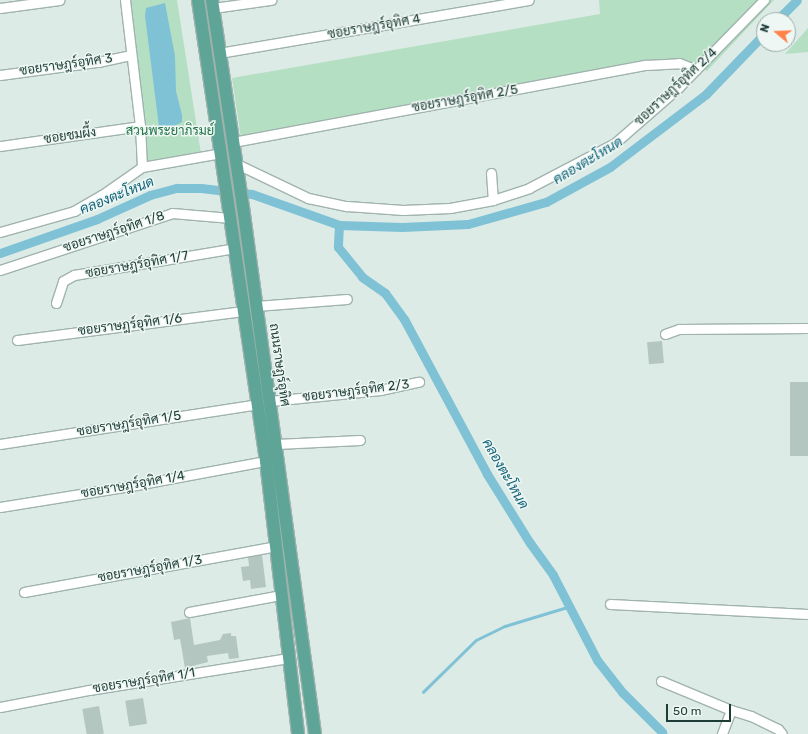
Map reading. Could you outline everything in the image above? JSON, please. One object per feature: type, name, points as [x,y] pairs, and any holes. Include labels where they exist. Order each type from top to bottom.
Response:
[{"type":"main road","name":"ถนนราษฎร์อุทิศ","points":[[198,0],[266,461],[298,734]]},
{"type":"main road","name":"ถนนราษฎร์อุทิศ","points":[[212,4],[243,207],[315,734]]},
{"type":"street","points":[[0,8],[59,0]]},
{"type":"street","name":"ซอยราษฎร์อุทิศ 3","points":[[125,0],[140,126],[142,167]]},
{"type":"street","points":[[212,4],[271,0]]},
{"type":"street","name":"ซอยราษฎร์อุทิศ 4","points":[[219,53],[530,0]]},
{"type":"street","name":"ซอยราษฎร์อุทิศ 2/4","points":[[237,168],[308,198],[347,206],[403,210],[450,208],[493,200],[536,185],[615,143],[696,70],[764,0]]},
{"type":"street","name":"ซอยราษฎร์อุทิศ 3","points":[[0,75],[98,62],[131,54]]},
{"type":"street","name":"ซอยราษฎร์อุทิศ 2/5","points":[[233,142],[646,65],[679,63],[696,70]]},
{"type":"street","name":"ซอยชมผึ้ง","points":[[0,146],[140,126]]},
{"type":"street","points":[[0,232],[74,211],[102,195],[142,167],[221,153]]},
{"type":"street","points":[[491,173],[493,200]]},
{"type":"street","name":"ซอยราษฎร์อุทิศ 1/8","points":[[0,270],[162,215],[172,213],[230,212]]},
{"type":"street","name":"ซอยราษฎร์อุทิศ 1/7","points":[[56,303],[63,280],[74,275],[235,248]]},
{"type":"street","points":[[256,306],[347,299]]},
{"type":"street","name":"ซอยราษฎร์อุทิศ 1/6","points":[[17,340],[243,311]]},
{"type":"street","points":[[665,334],[679,329],[808,328]]},
{"type":"street","name":"ซอยราษฎร์อุทิศ 2/3","points":[[270,402],[380,390],[419,382]]},
{"type":"street","name":"ซอยราษฎร์อุทิศ 1/5","points":[[0,444],[257,404]]},
{"type":"street","points":[[276,444],[360,440]]},
{"type":"street","name":"ซอยราษฎร์อุทิศ 1/4","points":[[0,507],[136,485],[266,461]]},
{"type":"street","name":"ซอยราษฎร์อุทิศ 1/3","points":[[24,592],[277,546]]},
{"type":"street","points":[[189,612],[281,595]]},
{"type":"street","points":[[610,604],[808,614]]},
{"type":"street","name":"ซอยราษฎร์อุทิศ 1/1","points":[[0,707],[89,690],[288,658]]},
{"type":"street","points":[[661,681],[731,710],[751,716],[778,729],[782,734]]},
{"type":"street","points":[[722,734],[731,710]]},
{"type":"green space","name":"สวนพระยาภิรมย์","points":[[128,0],[177,0],[201,154],[147,162],[143,160]]},
{"type":"green space","points":[[599,0],[774,0],[763,12],[756,12],[756,19],[707,71],[685,60],[241,138],[232,78],[600,14]]},
{"type":"green space","points":[[808,28],[808,52],[785,54],[787,52],[796,52],[796,42]]},
{"type":"water","points":[[165,3],[175,56],[176,91],[182,115],[182,122],[167,130],[159,127],[145,16],[146,8]]},
{"type":"building","points":[[662,341],[664,363],[649,364],[647,342]]},
{"type":"building","points":[[790,382],[808,382],[808,456],[790,456]]},
{"type":"building","points":[[262,555],[266,587],[251,589],[250,580],[243,581],[241,567],[249,566],[248,557]]},
{"type":"building","points":[[190,618],[194,645],[220,640],[223,634],[231,633],[231,636],[236,636],[239,658],[229,659],[228,653],[207,656],[208,662],[185,668],[180,639],[174,640],[171,622]]},
{"type":"building","points":[[143,698],[147,724],[129,726],[125,701]]},
{"type":"building","points":[[99,706],[104,734],[87,734],[82,709]]},
{"type":"waterway","name":"คลองตะโหนด","points":[[785,12],[797,0]]},
{"type":"waterway","name":"คลองตะโหนด","points":[[0,253],[97,219],[150,195],[177,188],[201,188],[252,194],[339,225],[402,227],[468,224],[546,202],[610,167],[706,94],[756,42]]},
{"type":"waterway","name":"คลองตะโหนด","points":[[339,225],[338,247],[362,277],[385,293],[404,319],[487,474],[530,543],[553,575],[597,660],[622,692],[662,732]]},
{"type":"waterway","points":[[423,692],[476,640],[505,626],[571,606]]}]
